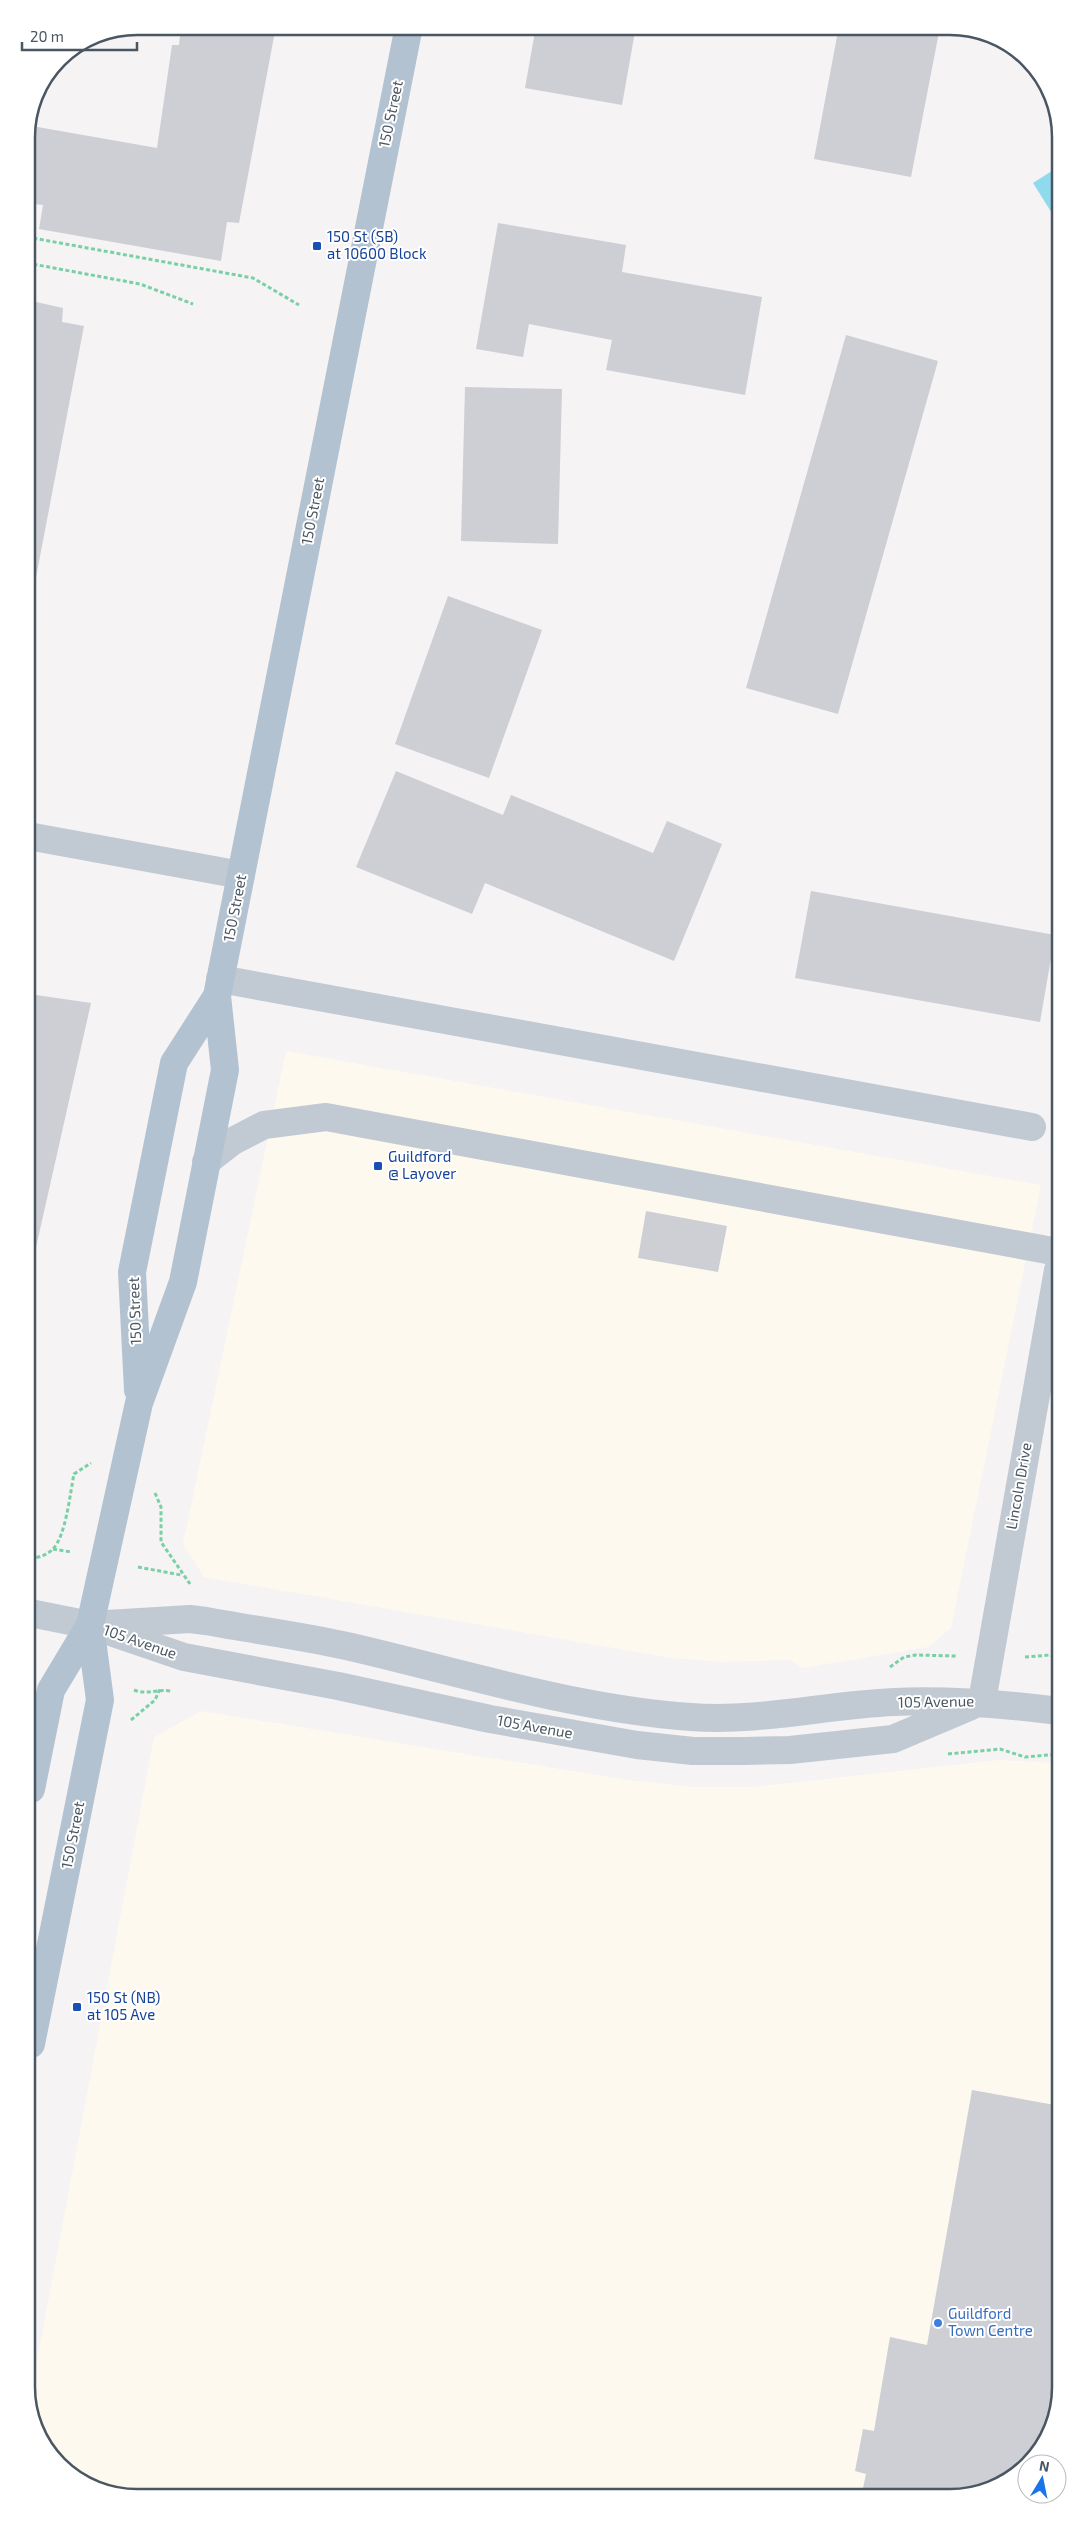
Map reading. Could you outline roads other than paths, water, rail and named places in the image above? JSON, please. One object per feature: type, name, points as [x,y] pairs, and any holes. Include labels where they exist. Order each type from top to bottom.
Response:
[{"type":"main road","name":"150 Street","points":[[35,1769],[51,1690],[90,1625],[139,1403],[183,1282],[225,1070],[219,988],[407,35]]},
{"type":"main road","name":"150 Street","points":[[139,1403],[132,1272],[174,1064],[219,988]]},
{"type":"main road","name":"150 Street","points":[[35,2024],[100,1700],[90,1625]]},
{"type":"street","points":[[35,837],[241,875]]},
{"type":"street","points":[[219,988],[1032,1127]]},
{"type":"street","points":[[206,1162],[233,1141],[264,1125],[326,1117],[1052,1251]]},
{"type":"street","name":"Lincoln Drive","points":[[982,1701],[1052,1304]]},
{"type":"street","name":"105 Avenue","points":[[35,1614],[90,1625],[184,1657],[338,1686],[490,1719],[637,1745],[693,1750],[790,1750],[894,1739],[982,1701]]},
{"type":"street","name":"105 Avenue","points":[[90,1625],[190,1619],[206,1621],[348,1646],[553,1696],[638,1711],[692,1717],[788,1715],[893,1702],[982,1701],[1052,1710]]},
{"type":"water","points":[[1052,171],[1052,213],[1033,183]]},
{"type":"place","name":"150 St (SB) at 10600 Block","points":[[317,246]]},
{"type":"place","name":"Guildford @ Layover","points":[[378,1166]]},
{"type":"place","name":"150 St (NB) at 105 Ave","points":[[77,2007]]},
{"type":"place","name":"Guildford Town Centre","points":[[938,2323]]}]
